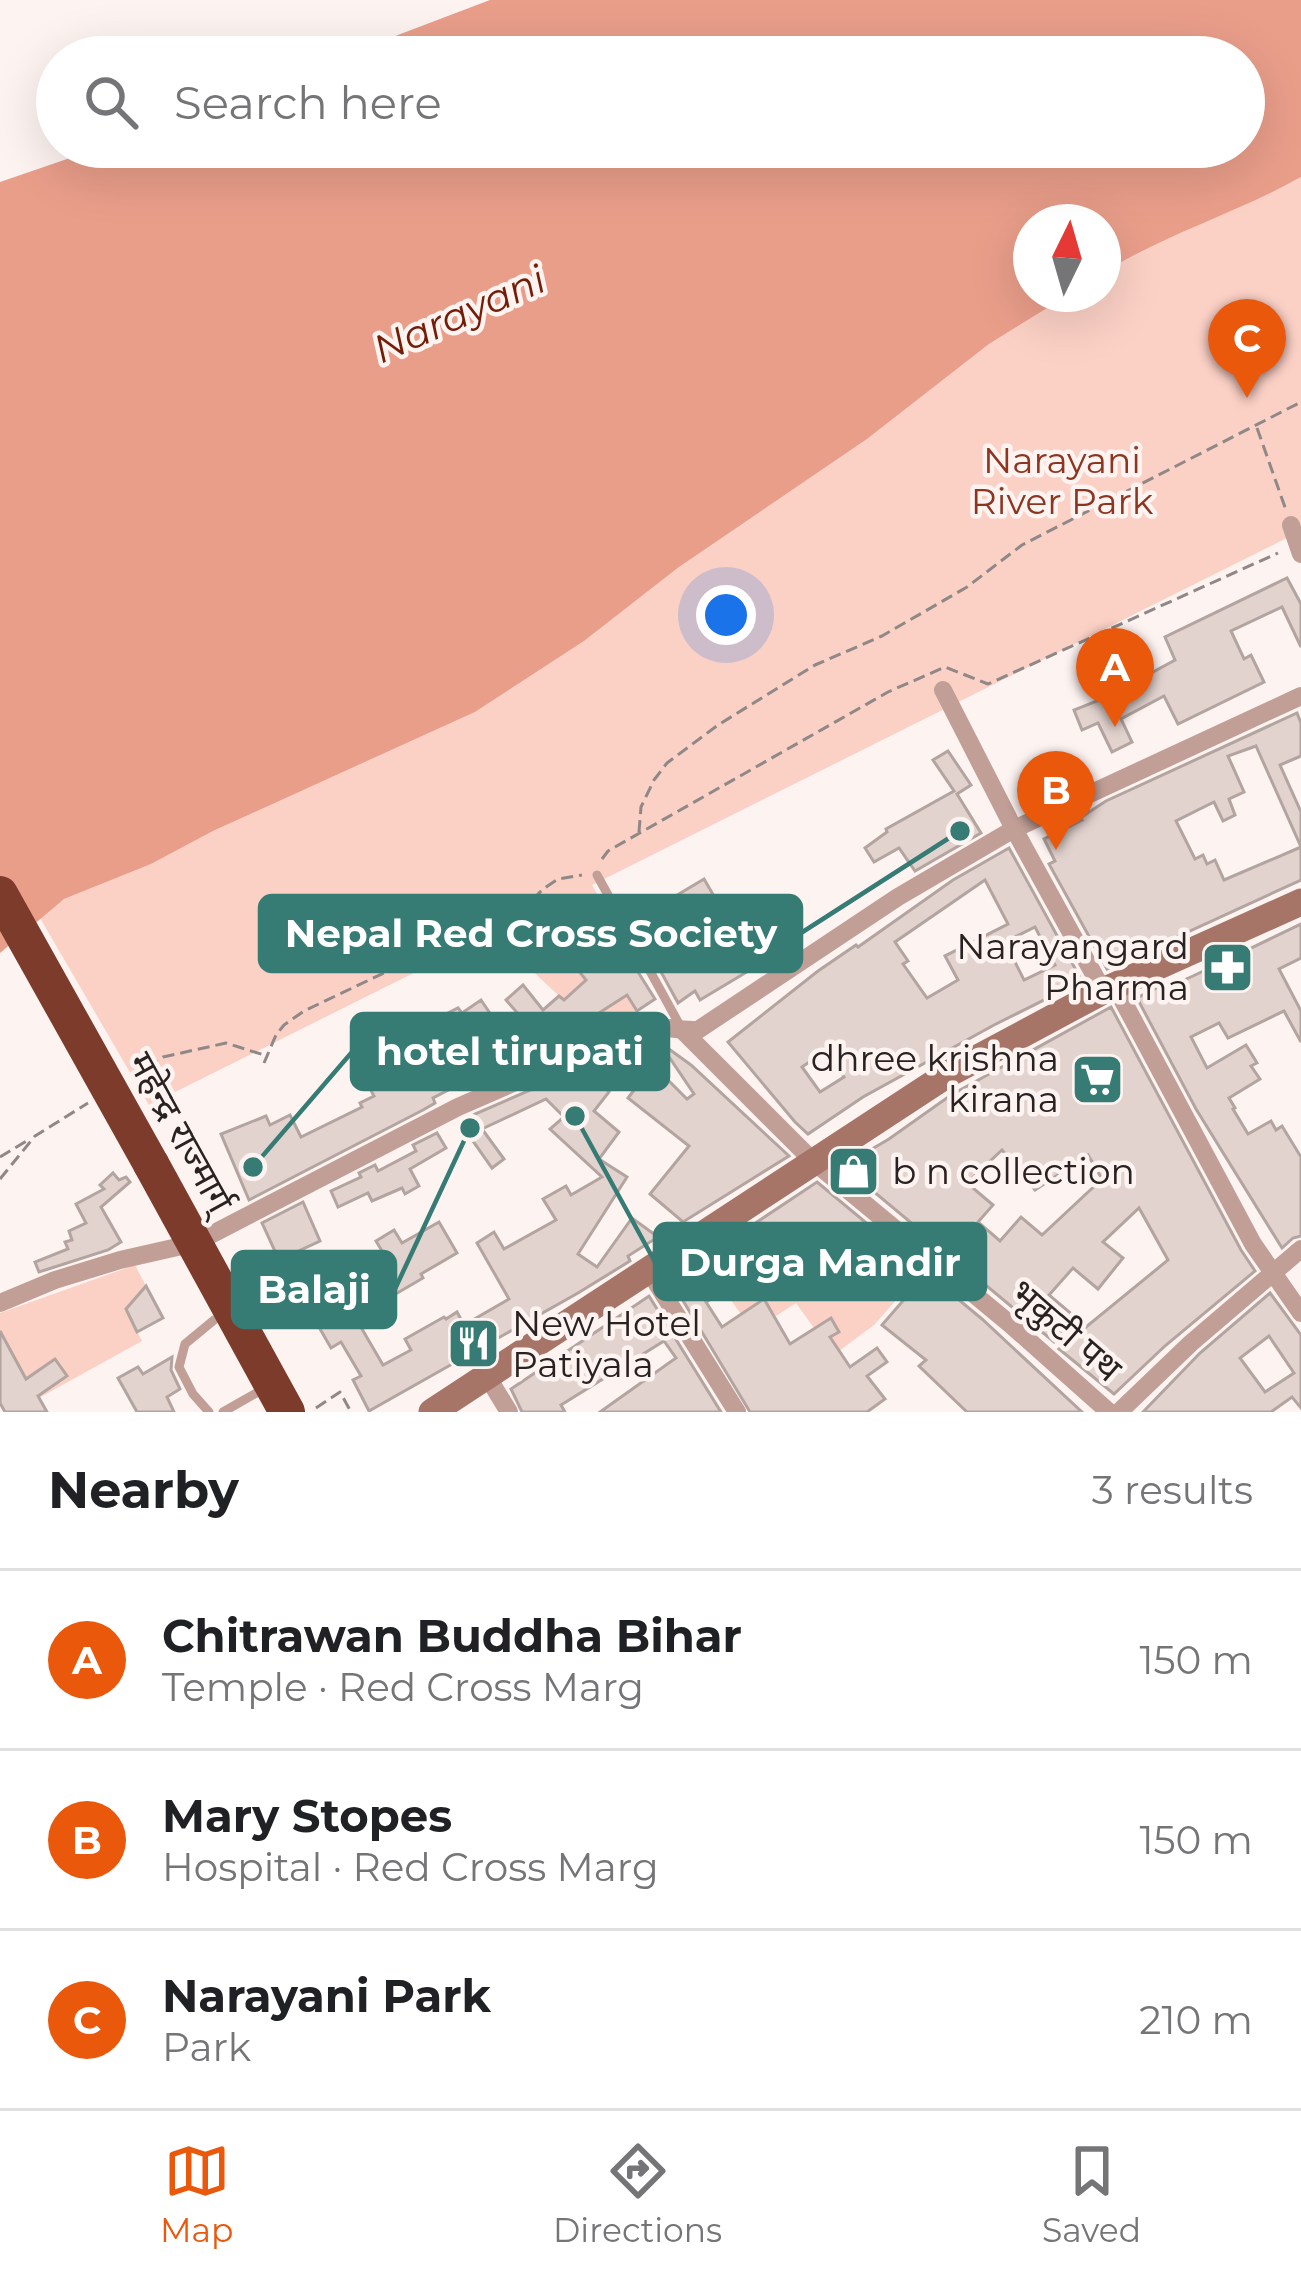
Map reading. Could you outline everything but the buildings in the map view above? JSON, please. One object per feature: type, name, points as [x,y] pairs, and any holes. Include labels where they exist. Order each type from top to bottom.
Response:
[{"type":"highway","name":"महेन्द्र राज्मार्ग्","points":[[0,894],[280,1398]]},
{"type":"main road","points":[[432,1412],[948,1074],[1109,988],[1301,902]]},
{"type":"street","points":[[943,690],[1014,829],[1253,1244],[1301,1313]]},
{"type":"street","points":[[0,1303],[120,1260],[195,1243],[458,1107],[644,1026],[698,1030],[898,897],[1014,829],[1301,696]]},
{"type":"street","name":"भृकुटी पथ","points":[[683,1031],[813,1160],[1109,1412]]},
{"type":"street","points":[[1119,1412],[1301,1249]]},
{"type":"street","points":[[649,1271],[737,1412]]},
{"type":"street","points":[[487,1376],[509,1412]]},
{"type":"lane","points":[[596,875],[683,1031]]},
{"type":"lane","points":[[209,1412],[179,1367],[185,1345],[214,1320]]},
{"type":"lane","points":[[223,1412],[280,1398]]},
{"type":"path","points":[[639,833],[641,807],[654,780],[667,763],[718,725],[815,665],[882,636],[968,586],[1022,545],[1301,402]]},
{"type":"path","points":[[264,1063],[284,1025],[304,1011],[388,970],[515,918],[558,879],[596,875],[596,866],[608,851],[888,692],[944,668],[988,684],[1297,541],[1257,427]]},
{"type":"path","points":[[0,1157],[35,1136]]},
{"type":"path","points":[[310,1412],[340,1392],[351,1412]]},
{"type":"green space","name":"Narayani River Park","points":[[1301,177],[1301,531],[592,885],[640,968],[601,993],[627,995],[637,1011],[611,1024],[576,990],[564,1000],[537,975],[517,946],[516,922],[149,1105],[40,918],[64,899],[151,864],[475,712],[584,641],[679,567],[867,439],[989,344],[1041,312],[1121,312],[1121,262]]},
{"type":"green space","points":[[837,1251],[897,1299],[874,1325],[839,1351],[801,1357],[839,1332],[831,1318],[814,1328],[796,1303],[776,1316],[764,1299],[741,1314],[724,1291],[736,1284],[732,1278],[746,1270],[754,1281],[780,1291],[788,1285],[796,1294],[817,1280],[814,1274]]},
{"type":"green space","points":[[135,1265],[146,1286],[126,1310],[142,1341],[37,1399],[10,1349],[0,1353],[0,1313]]},
{"type":"water","name":"Narayani","points":[[490,0],[1301,0],[1301,177],[1121,263],[1121,204],[1013,204],[1013,312],[1041,312],[989,344],[867,439],[679,567],[584,641],[475,712],[151,864],[64,899],[0,953],[0,182],[41,168],[1265,168],[1265,36],[395,36]]},
{"type":"place","name":"Narayani Park","points":[[1247,398]]},
{"type":"place","name":"Chitrawan Buddha Bihar","points":[[1115,727]]},
{"type":"place","name":"Nepal Red Cross Society","points":[[960,831]]},
{"type":"place","name":"Mary Stopes","points":[[1056,850]]},
{"type":"place","name":"Narayangard Pharma","points":[[1228,967]]},
{"type":"place","name":"dhree krishna kirana","points":[[1098,1079]]},
{"type":"place","name":"Durga Mandir","points":[[575,1116]]},
{"type":"place","name":"Balaji","points":[[470,1128]]},
{"type":"place","name":"hotel tirupati","points":[[253,1167]]},
{"type":"place","name":"b n collection","points":[[853,1171]]},
{"type":"place","name":"New Hotel Patiyala","points":[[473,1344]]}]
